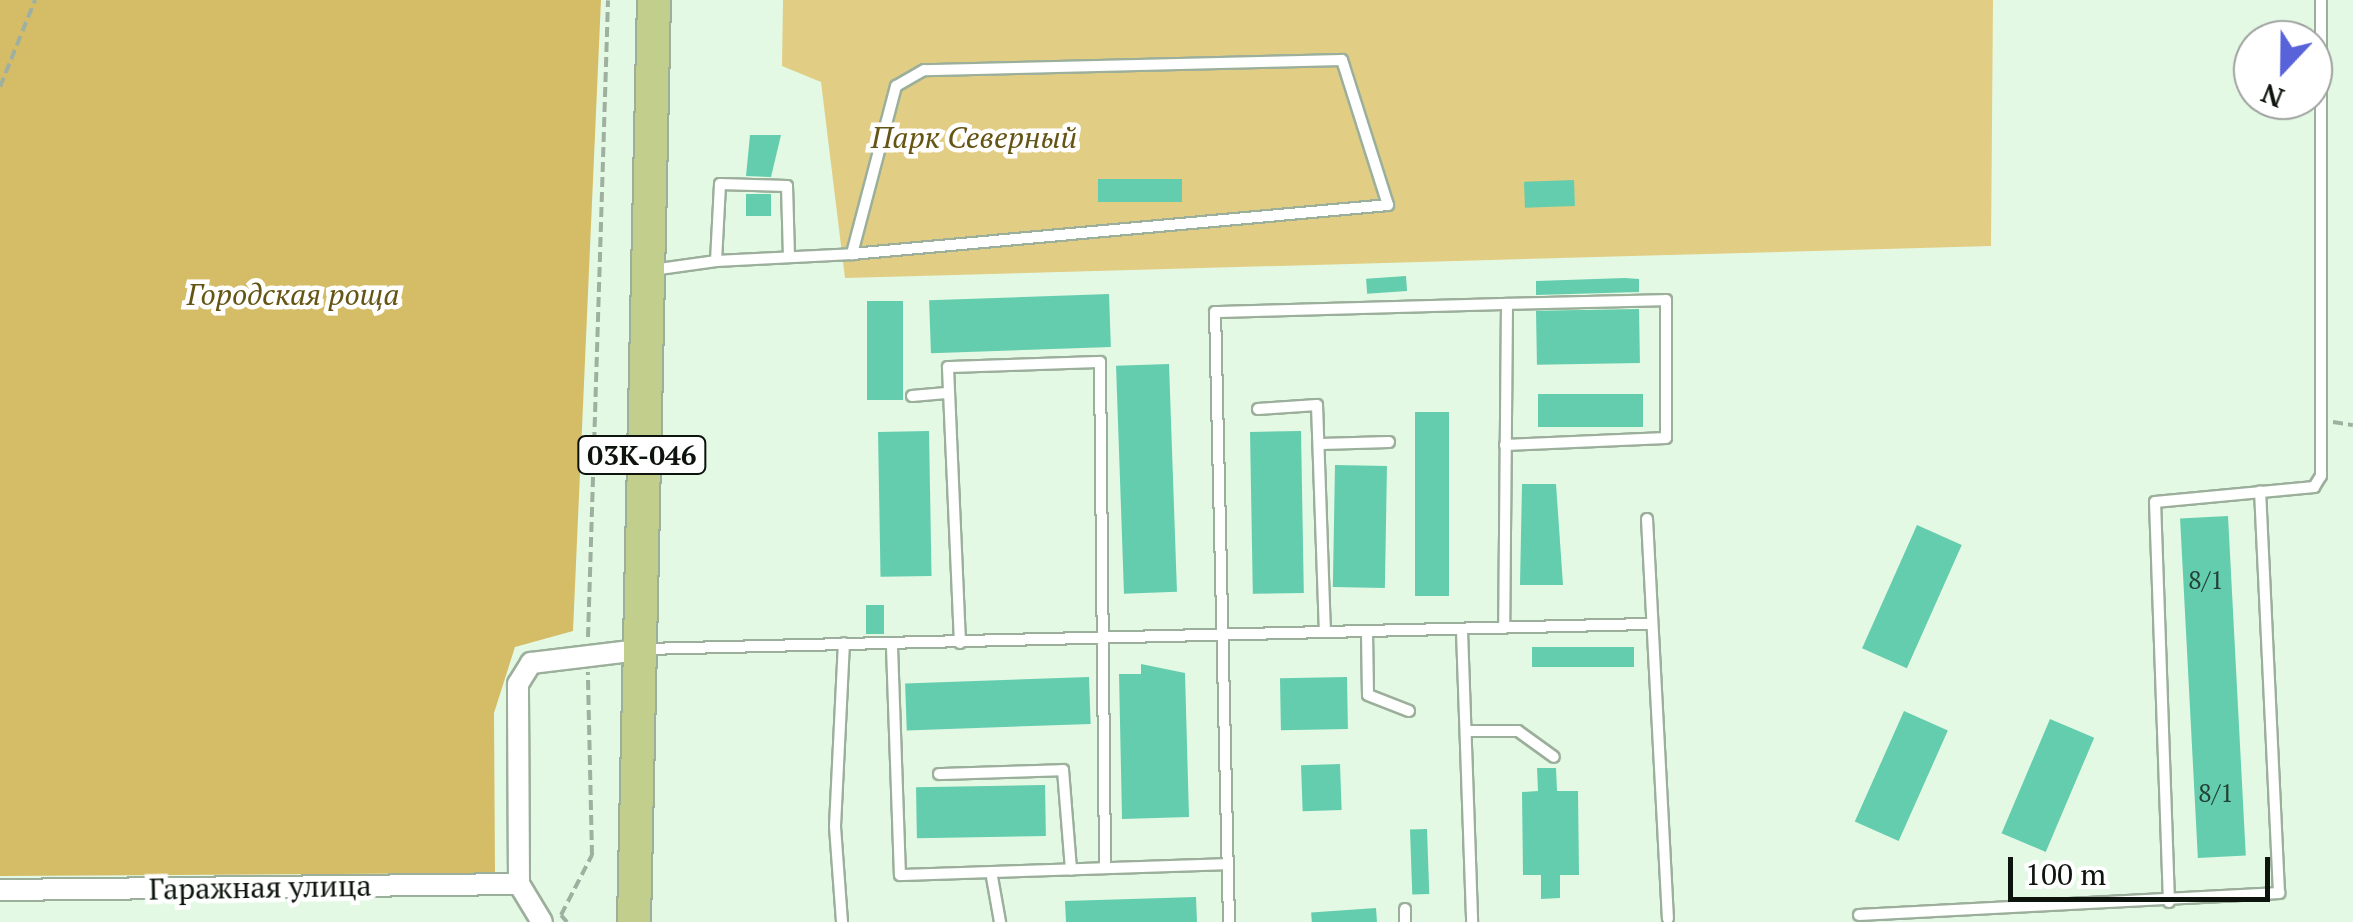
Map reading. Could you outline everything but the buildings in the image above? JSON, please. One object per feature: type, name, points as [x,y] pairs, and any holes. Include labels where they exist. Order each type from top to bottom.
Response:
[{"type":"main road","name":"03К-046","points":[[633,916],[654,0]]},
{"type":"street","points":[[542,922],[520,884],[518,684],[531,663],[638,650]]},
{"type":"street","name":"Гаражная улица","points":[[0,890],[520,884]]},
{"type":"lane","points":[[2170,902],[2155,502],[2314,487],[2321,420],[2321,0]]},
{"type":"lane","points":[[646,271],[716,261],[852,254],[1388,205],[1342,60],[924,70],[896,86],[852,254]]},
{"type":"lane","points":[[716,261],[720,184],[787,186],[789,257]]},
{"type":"lane","points":[[1229,922],[1214,312],[1666,300],[1666,438],[1505,445]]},
{"type":"lane","points":[[1504,628],[1507,304]]},
{"type":"lane","points":[[960,643],[948,368],[1100,362],[1107,638],[1105,866]]},
{"type":"lane","points":[[912,396],[949,393]]},
{"type":"lane","points":[[1258,409],[1318,405],[1324,632]]},
{"type":"lane","points":[[1321,444],[1389,442]]},
{"type":"lane","points":[[1859,916],[2252,898],[2283,886],[2260,491]]},
{"type":"lane","points":[[1647,519],[1647,624],[1660,644],[1668,918]]},
{"type":"lane","points":[[638,650],[844,643],[892,648],[1219,634],[1462,632],[1647,624]]},
{"type":"lane","points":[[1367,632],[1368,695],[1409,712]]},
{"type":"lane","points":[[1462,632],[1472,922]]},
{"type":"lane","points":[[842,922],[835,826],[844,643]]},
{"type":"lane","points":[[892,648],[900,875],[992,876],[1105,866],[1226,864]]},
{"type":"lane","points":[[1470,731],[1518,731],[1554,756]]},
{"type":"lane","points":[[939,774],[1063,770],[1070,870]]},
{"type":"lane","points":[[992,876],[1000,922]]},
{"type":"lane","points":[[1405,908],[1405,922]]},
{"type":"path","points":[[0,87],[34,0]]},
{"type":"path","points":[[567,922],[561,915],[592,855],[588,654],[608,0]]},
{"type":"path","points":[[2321,420],[2353,425]]},
{"type":"green space","name":"Городская роща","points":[[0,0],[601,0],[573,631],[515,647],[494,713],[495,873],[0,876]]},
{"type":"green space","name":"Парк Северный","points":[[783,0],[1993,0],[1991,246],[845,278],[821,82],[782,66]]}]
